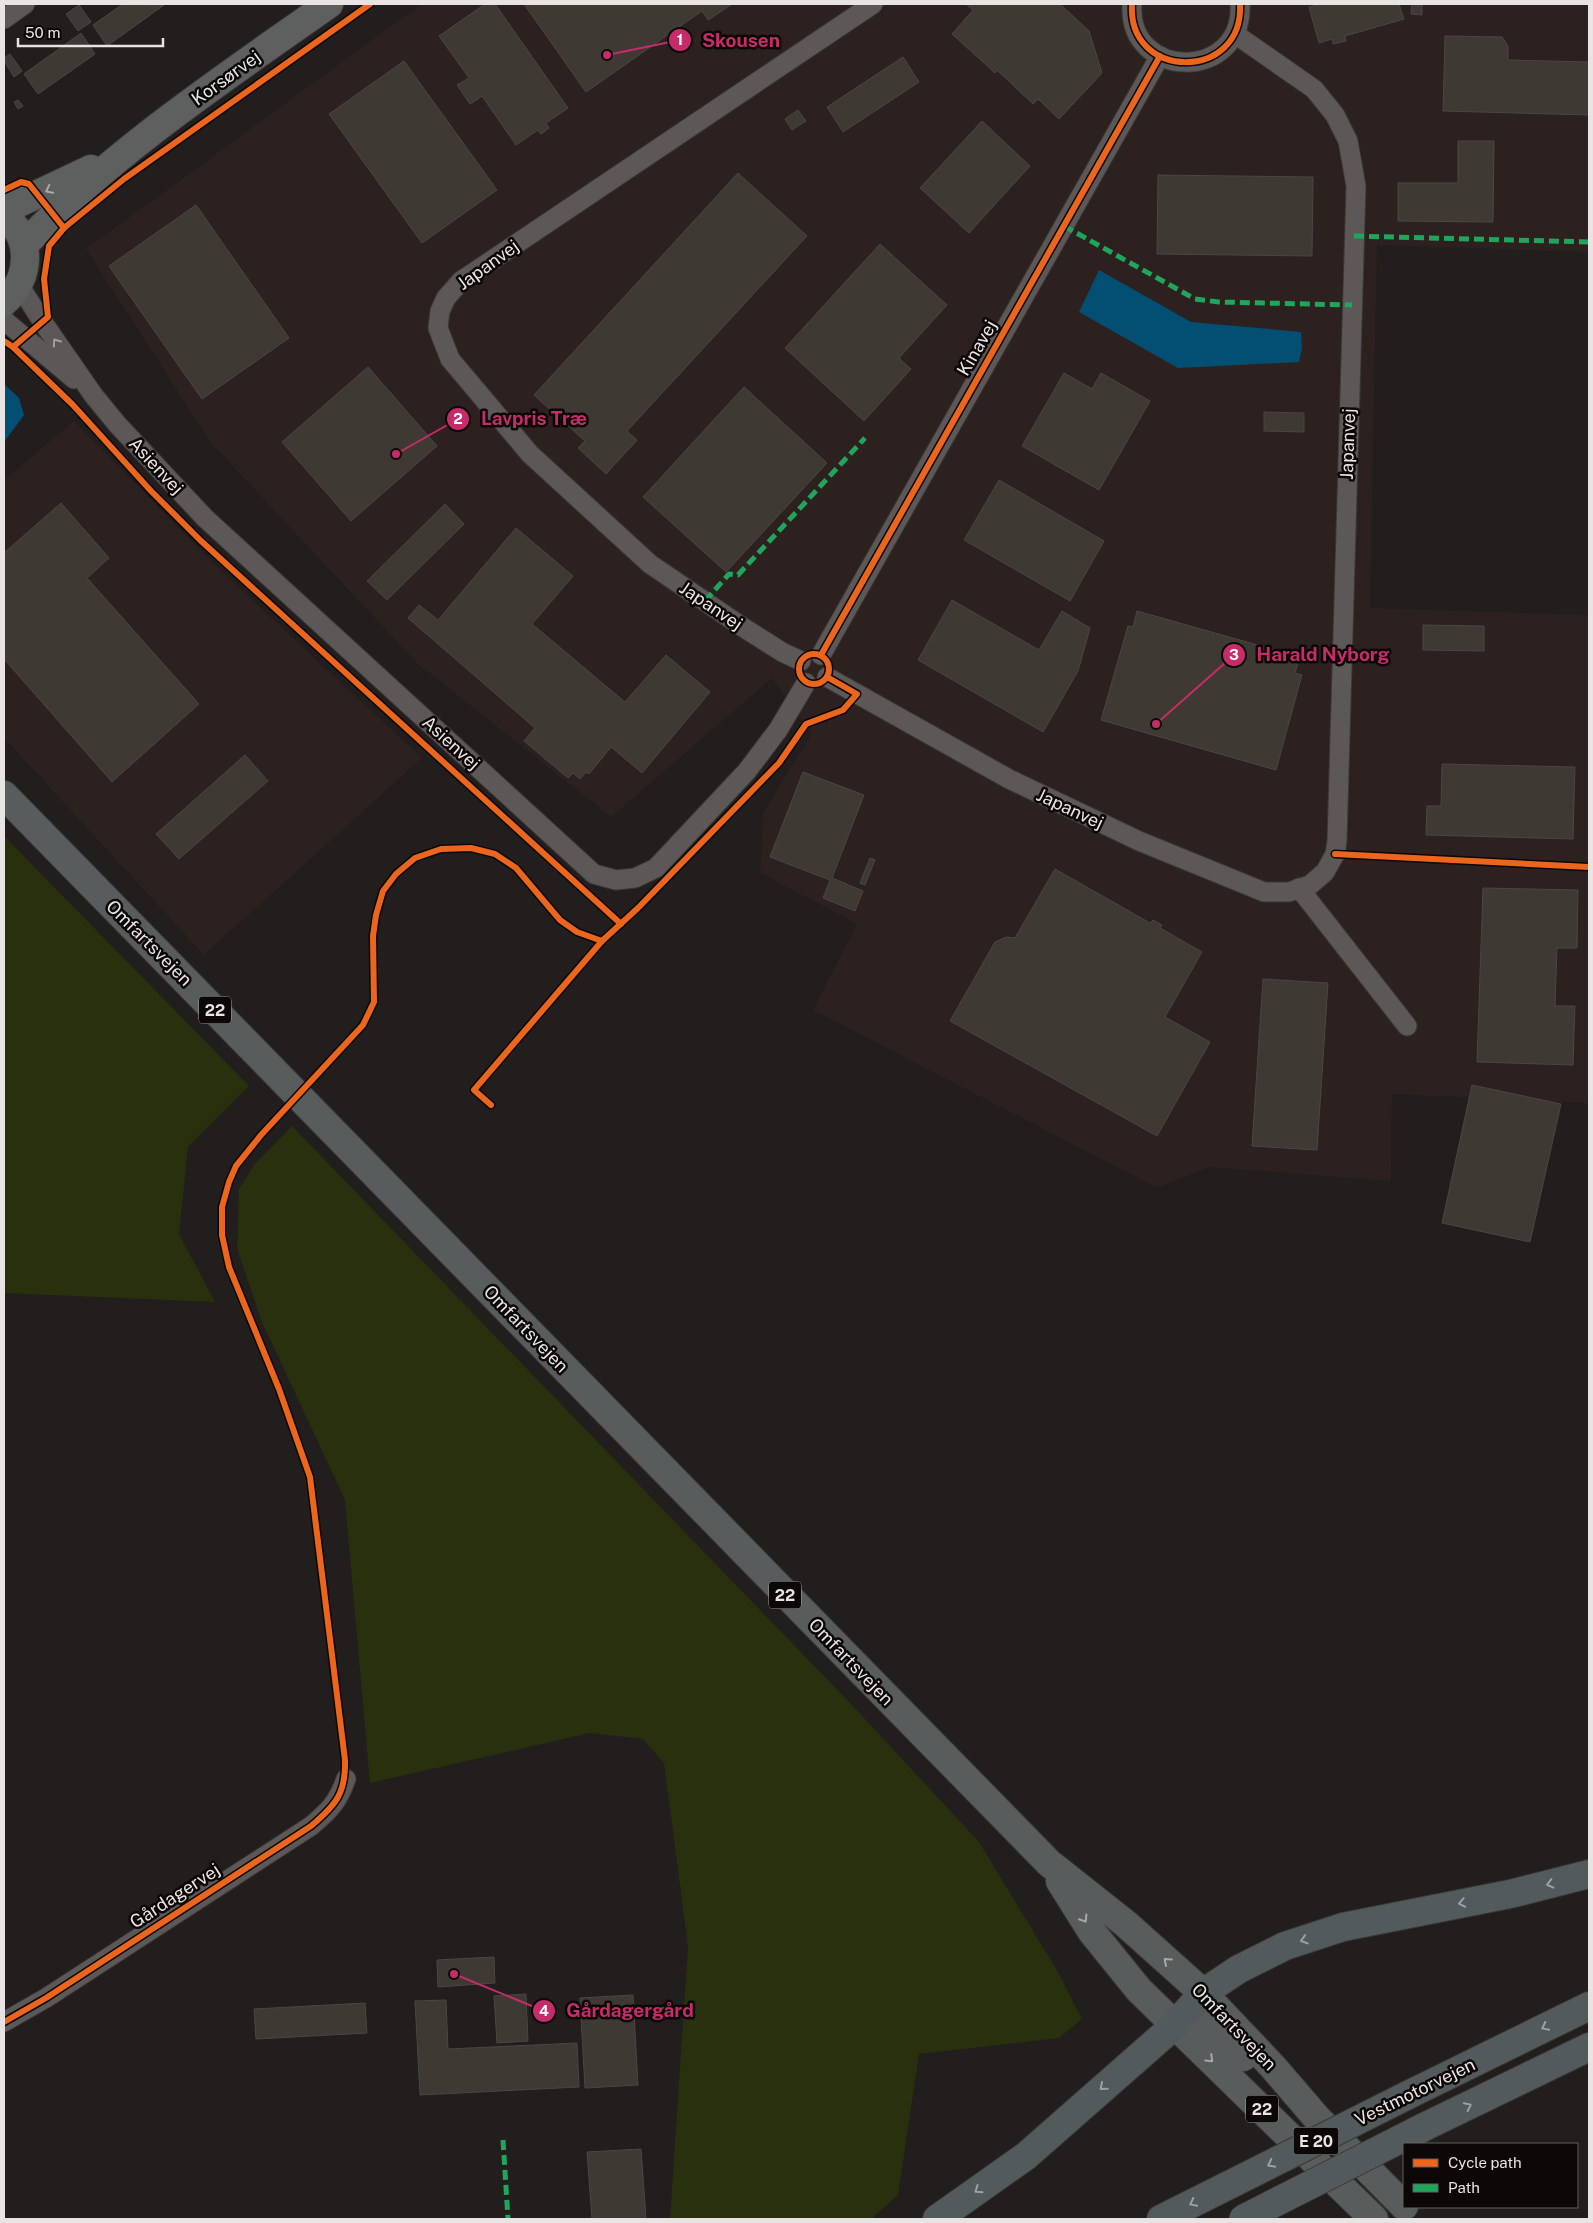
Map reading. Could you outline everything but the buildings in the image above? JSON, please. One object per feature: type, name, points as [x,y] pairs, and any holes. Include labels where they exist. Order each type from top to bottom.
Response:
[{"type":"highway","points":[[937,2219],[1026,2156],[1175,2025],[1203,1993],[1239,1969],[1284,1946],[1343,1927],[1510,1894],[1589,1874]]},
{"type":"highway","name":"Vestmotorvejen","points":[[1161,2219],[1589,2006]]},
{"type":"highway","name":"Vestmotorvejen","points":[[1243,2219],[1424,2127],[1589,2047]]},
{"type":"main road","name":"Korsørvej","points":[[24,245],[52,216],[124,152],[329,4]]},
{"type":"main road","name":"Korsørvej","points":[[4,210],[37,196],[124,152]]},
{"type":"main road","points":[[4,216],[19,232],[24,245],[26,259],[24,272],[12,293]]},
{"type":"main road","name":"Omfartsvejen","points":[[4,795],[1049,1863],[1126,1924],[1203,1993],[1273,2067],[1316,2117],[1403,2204]]},
{"type":"main road","name":"Omfartsvejen","points":[[1049,1863],[1092,1932],[1138,1990],[1376,2219]]},
{"type":"main road","points":[[1175,2025],[1204,2027],[1220,2036],[1272,2084],[1316,2117]]},
{"type":"main road","name":"Omfartsvejen","points":[[1407,2208],[1417,2219]]},
{"type":"street","points":[[4,19],[25,4]]},
{"type":"street","name":"Japanvej","points":[[801,661],[782,652],[741,626],[650,564],[530,454],[450,359],[438,328],[440,311],[446,298],[461,281],[873,4]]},
{"type":"street","points":[[1132,4],[1136,31],[1146,46],[1160,56],[1176,62],[1194,63],[1210,58],[1225,48],[1235,34],[1241,15],[1240,4]]},
{"type":"street","name":"Japanvej","points":[[827,677],[1008,779],[1140,841],[1264,892],[1289,892],[1310,885],[1325,872],[1338,841],[1356,186],[1348,141],[1335,115],[1314,89],[1235,34]]},
{"type":"street","name":"Kinavej","points":[[821,655],[1160,56]]},
{"type":"street","name":"Asienvej","points":[[12,293],[42,321],[94,396],[205,518],[594,874],[616,880],[635,878],[656,868],[747,771],[778,730],[806,682]]},
{"type":"street","name":"Asienvej","points":[[4,320],[94,396]]},
{"type":"street","points":[[810,654],[821,655],[829,665],[827,677],[818,684],[806,682],[799,673],[801,661],[810,654]]},
{"type":"street","points":[[1299,888],[1407,1026]]},
{"type":"street","name":"Gårdagervej","points":[[4,2022],[46,1998],[310,1826],[330,1810],[341,1793],[346,1779]]},
{"type":"shaded area","points":[[421,4],[1589,4],[1589,252],[1377,245],[1370,608],[1589,615],[1589,1103],[1392,1094],[1391,1181],[1210,1167],[1157,1188],[813,1010],[857,924],[760,873],[763,813],[811,735],[772,678],[611,817],[418,664],[211,443],[86,249]]},
{"type":"shaded area","points":[[74,421],[216,566],[422,758],[204,955],[4,738],[4,480]]},
{"type":"green space","points":[[4,836],[249,1086],[188,1147],[179,1234],[215,1302],[4,1293]]},
{"type":"green space","points":[[292,1126],[853,1706],[979,1842],[1058,1972],[1082,2019],[1059,2038],[919,2054],[898,2195],[871,2219],[670,2219],[688,1946],[664,1763],[643,1739],[590,1733],[370,1783],[345,1500],[262,1322],[237,1249],[239,1189],[254,1165]]},
{"type":"water","points":[[1099,270],[1191,322],[1301,332],[1302,348],[1299,362],[1178,368],[1079,312]]},
{"type":"water","points":[[4,384],[19,398],[24,415],[4,442]]},
{"type":"marked path","points":[[1064,226],[1195,299],[1219,302],[1352,305]]},
{"type":"marked path","points":[[1354,236],[1589,242]]},
{"type":"marked path","points":[[705,601],[729,574],[738,575],[865,438]]},
{"type":"marked path","points":[[503,2140],[508,2219]]},
{"type":"cycle path","points":[[13,347],[48,317],[44,279],[49,246],[64,228],[124,179],[370,4]]},
{"type":"cycle path","points":[[1132,4],[1135,29],[1147,47],[1165,58],[1186,62],[1206,59],[1224,48],[1236,30],[1240,4]]},
{"type":"cycle path","points":[[821,655],[1160,56]]},
{"type":"cycle path","points":[[4,190],[21,182],[29,184],[64,228]]},
{"type":"cycle path","points":[[4,341],[13,347],[73,405],[151,491],[200,540],[621,924]]},
{"type":"cycle path","points":[[814,654],[825,658],[829,669],[825,680],[814,684],[803,680],[799,669],[803,658],[814,654]]},
{"type":"cycle path","points":[[491,1105],[474,1090],[602,941],[638,908],[779,763],[806,724],[843,710],[857,694],[827,677]]},
{"type":"cycle path","points":[[4,2022],[46,1998],[311,1826],[333,1805],[341,1790],[344,1781],[345,1760],[310,1477],[279,1389],[229,1267],[222,1235],[222,1207],[236,1166],[261,1135],[363,1025],[374,1002],[373,936],[376,915],[383,891],[396,874],[415,858],[441,849],[471,848],[495,854],[516,868],[560,920],[577,932],[602,941]]},
{"type":"cycle path","points":[[1335,854],[1589,867]]},
{"type":"place","name":"Skousen","points":[[607,55]]},
{"type":"place","name":"Lavpris Træ","points":[[396,454]]},
{"type":"place","name":"Harald Nyborg","points":[[1156,724]]},
{"type":"place","name":"Gårdagergård","points":[[454,1974]]}]
